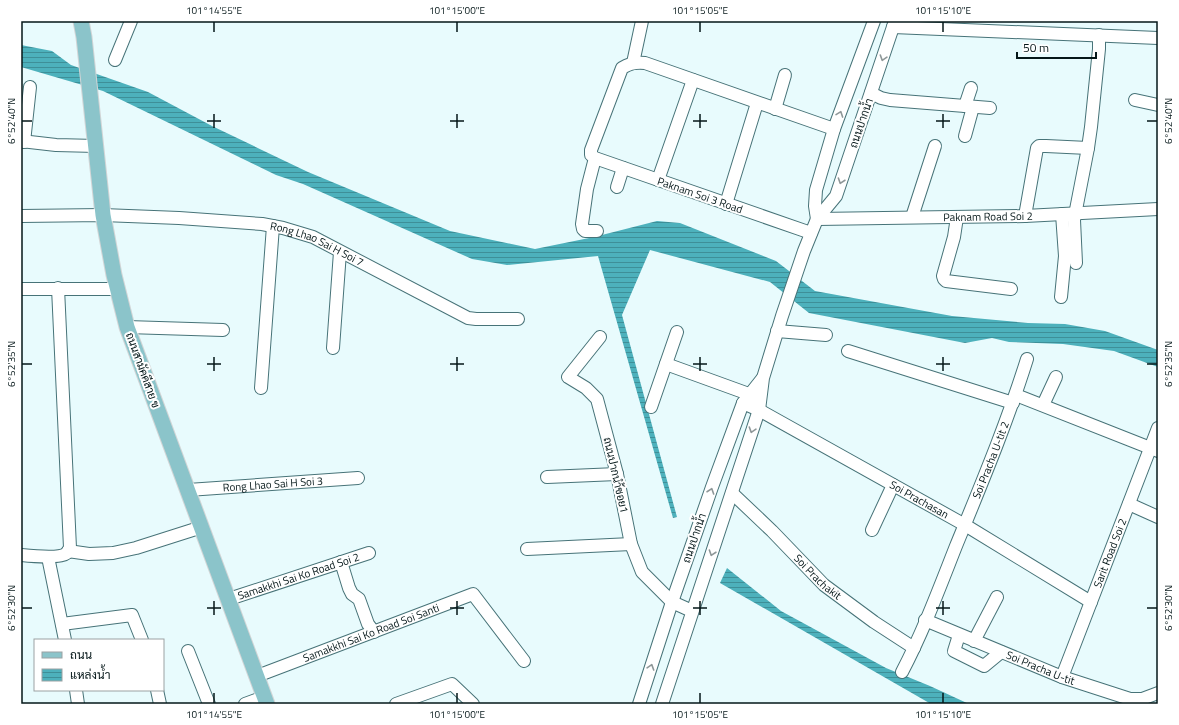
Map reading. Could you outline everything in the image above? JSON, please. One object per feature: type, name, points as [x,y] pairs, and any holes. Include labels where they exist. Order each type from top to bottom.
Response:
[{"type":"main road","name":"ถนนสามัคคีสาย ข","points":[[82,21],[103,215],[117,289],[127,327],[266,700]]},
{"type":"street","points":[[115,60],[131,21]]},
{"type":"street","points":[[633,63],[642,21]]},
{"type":"street","name":"ถนนปากน้ำ","points":[[817,219],[815,206],[816,190],[834,129],[871,22]]},
{"type":"street","points":[[894,24],[1158,38]]},
{"type":"street","name":"ถนนปากน้ำ","points":[[639,704],[672,602],[712,487],[763,378],[777,331],[811,233],[817,219],[836,196],[894,24]]},
{"type":"street","points":[[1076,263],[1073,227],[1088,148],[1099,49],[1098,35]]},
{"type":"street","points":[[597,232],[585,231],[582,224],[593,155],[622,68],[629,64],[645,63],[834,129]]},
{"type":"street","points":[[775,109],[785,75]]},
{"type":"street","points":[[658,180],[693,80]]},
{"type":"street","points":[[30,87],[22,142],[96,146]]},
{"type":"street","points":[[965,136],[971,88]]},
{"type":"street","points":[[871,93],[881,98],[890,100],[990,108]]},
{"type":"street","points":[[1135,100],[1158,105]]},
{"type":"street","points":[[726,204],[757,103]]},
{"type":"street","points":[[912,217],[936,146]]},
{"type":"street","points":[[1025,216],[1037,148],[1039,146],[1046,146],[1088,148]]},
{"type":"street","name":"Paknam Soi 3 Road","points":[[593,155],[623,168],[811,233]]},
{"type":"street","points":[[617,187],[623,168]]},
{"type":"street","name":"Paknam Road Soi 2","points":[[817,219],[1025,216],[1158,210]]},
{"type":"street","points":[[1061,297],[1065,256],[1062,214]]},
{"type":"street","name":"Rong Lhao Sai H Soi 7","points":[[21,216],[103,215],[209,220],[273,226],[313,237],[468,318],[518,319]]},
{"type":"street","points":[[957,217],[954,237],[943,276],[944,279],[946,281],[1011,289]]},
{"type":"street","points":[[261,388],[273,226]]},
{"type":"street","points":[[333,348],[340,252]]},
{"type":"street","points":[[58,288],[70,548],[68,552]]},
{"type":"street","points":[[21,289],[117,289]]},
{"type":"street","points":[[127,327],[223,330]]},
{"type":"street","points":[[777,331],[826,335]]},
{"type":"street","points":[[651,407],[676,332]]},
{"type":"street","name":"ถนนปากนำ้ซอย1","points":[[600,337],[568,377],[586,388],[598,399],[617,474],[631,544],[642,572],[672,602],[692,611]]},
{"type":"street","points":[[848,351],[1043,406],[1154,449]]},
{"type":"street","name":"Soi Pracha U-tit 2","points":[[902,672],[926,620],[964,525],[1014,399],[1027,359]]},
{"type":"street","name":"Soi Prachasan","points":[[666,364],[753,401],[893,485],[964,525],[1091,602]]},
{"type":"street","points":[[1043,406],[1056,377]]},
{"type":"street","name":"ถนนปากน้ำ","points":[[662,704],[732,493],[753,401]]},
{"type":"street","name":"Sarit Road Soi 2","points":[[1062,677],[1129,504],[1154,449],[1158,428]]},
{"type":"street","points":[[547,477],[617,474]]},
{"type":"street","name":"Rong Lhao Sai H Soi 3","points":[[188,490],[358,478]]},
{"type":"street","points":[[872,530],[893,485]]},
{"type":"street","name":"Soi Prachakit","points":[[732,493],[772,531],[824,585],[874,622],[914,648]]},
{"type":"street","points":[[1129,504],[1158,517]]},
{"type":"street","points":[[21,555],[48,557],[64,555],[68,552],[89,554],[113,553],[136,548],[202,527]]},
{"type":"street","points":[[527,549],[631,544]]},
{"type":"street","name":"Samakkhi Sai Ko Road Soi 2","points":[[229,599],[369,552]]},
{"type":"street","points":[[48,557],[65,639]]},
{"type":"street","points":[[341,562],[349,588],[352,594],[359,600],[368,624],[374,632]]},
{"type":"street","name":"Samakkhi Sai Ko Road Soi Santi","points":[[257,676],[473,594],[524,661]]},
{"type":"street","points":[[974,641],[996,597]]},
{"type":"street","points":[[62,624],[132,615],[142,639]]},
{"type":"street","name":"Soi Pracha U-tit","points":[[926,620],[1062,677],[1130,699],[1143,702],[1158,693]]},
{"type":"street","points":[[959,635],[954,651],[984,666],[1000,652]]},
{"type":"street","points":[[188,651],[209,704]]},
{"type":"street","points":[[396,704],[417,701],[452,684],[473,704]]},
{"type":"street","points":[[76,691],[78,704]]},
{"type":"street","points":[[157,691],[160,704]]},
{"type":"street","points":[[245,704],[266,700]]},
{"type":"water","points":[[21,45],[52,51],[71,65],[148,92],[212,126],[308,172],[450,231],[535,249],[594,237],[657,221],[680,223],[776,261],[815,291],[952,316],[1028,323],[1065,324],[1105,331],[1158,350],[1158,367],[1114,351],[1063,344],[1009,342],[992,338],[965,343],[809,313],[770,282],[650,250],[622,315],[677,517],[673,518],[598,256],[507,265],[472,259],[303,184],[276,175],[103,91],[21,67]]},
{"type":"water","points":[[727,568],[781,611],[886,668],[969,704],[931,704],[720,583]]}]
